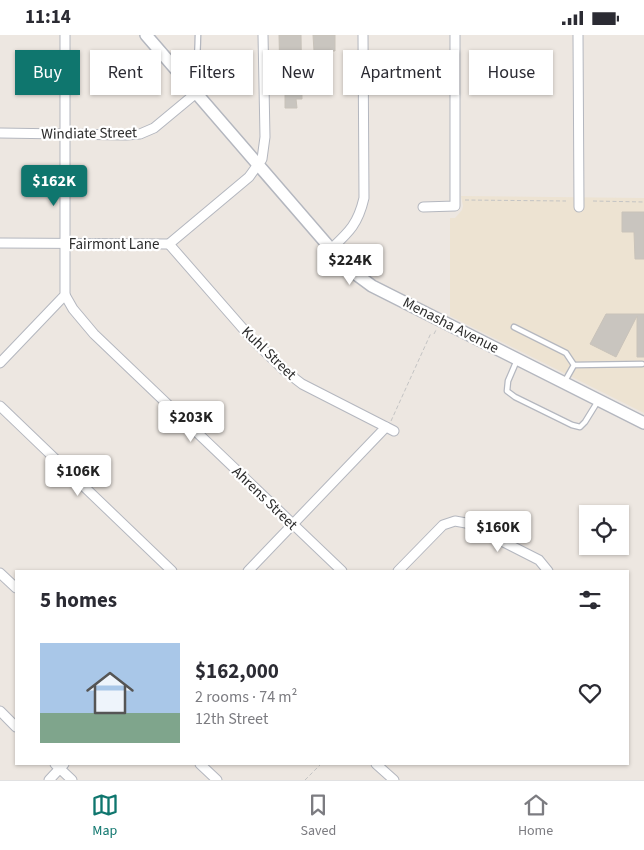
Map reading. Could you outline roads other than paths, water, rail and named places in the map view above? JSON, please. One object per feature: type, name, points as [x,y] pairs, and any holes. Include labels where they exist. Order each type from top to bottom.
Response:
[{"type":"street","points":[[0,363],[65,295],[65,35]]},
{"type":"street","name":"Menasha Avenue","points":[[146,35],[171,65]]},
{"type":"street","points":[[258,166],[263,157],[264,144],[263,35]]},
{"type":"street","points":[[331,249],[355,225],[364,199],[362,35]]},
{"type":"street","points":[[423,207],[455,207],[455,35]]},
{"type":"street","points":[[578,35],[579,207]]},
{"type":"street","name":"Windiate Street","points":[[0,133],[126,135],[146,132],[154,128],[193,95]]},
{"type":"street","name":"Menasha Avenue","points":[[197,95],[331,249],[353,272],[372,286],[644,423]]},
{"type":"street","name":"Fairmont Lane","points":[[0,243],[170,244],[247,178],[258,166]]},
{"type":"street","name":"Kuhl Street","points":[[170,244],[252,339],[285,371],[302,384],[390,427],[293,524]]},
{"type":"street","name":"Ahrens Street","points":[[65,295],[73,309],[94,334],[341,570]]},
{"type":"street","points":[[0,406],[171,570]]},
{"type":"street","points":[[399,570],[444,525],[455,521],[466,523],[539,560],[547,570]]},
{"type":"street","points":[[249,570],[293,524]]},
{"type":"street","points":[[0,573],[15,587]]},
{"type":"street","points":[[0,711],[15,726]]},
{"type":"street","points":[[49,780],[60,765],[72,780]]},
{"type":"street","points":[[201,765],[218,780]]},
{"type":"street","points":[[377,765],[394,780]]},
{"type":"lane","points":[[196,50],[198,35]]},
{"type":"lane","points":[[514,327],[566,353],[574,365]]},
{"type":"lane","points":[[517,359],[508,381],[507,391],[515,397],[572,425],[580,427],[598,400]]},
{"type":"lane","points":[[574,365],[642,364]]},
{"type":"lane","points":[[564,383],[574,365]]}]
